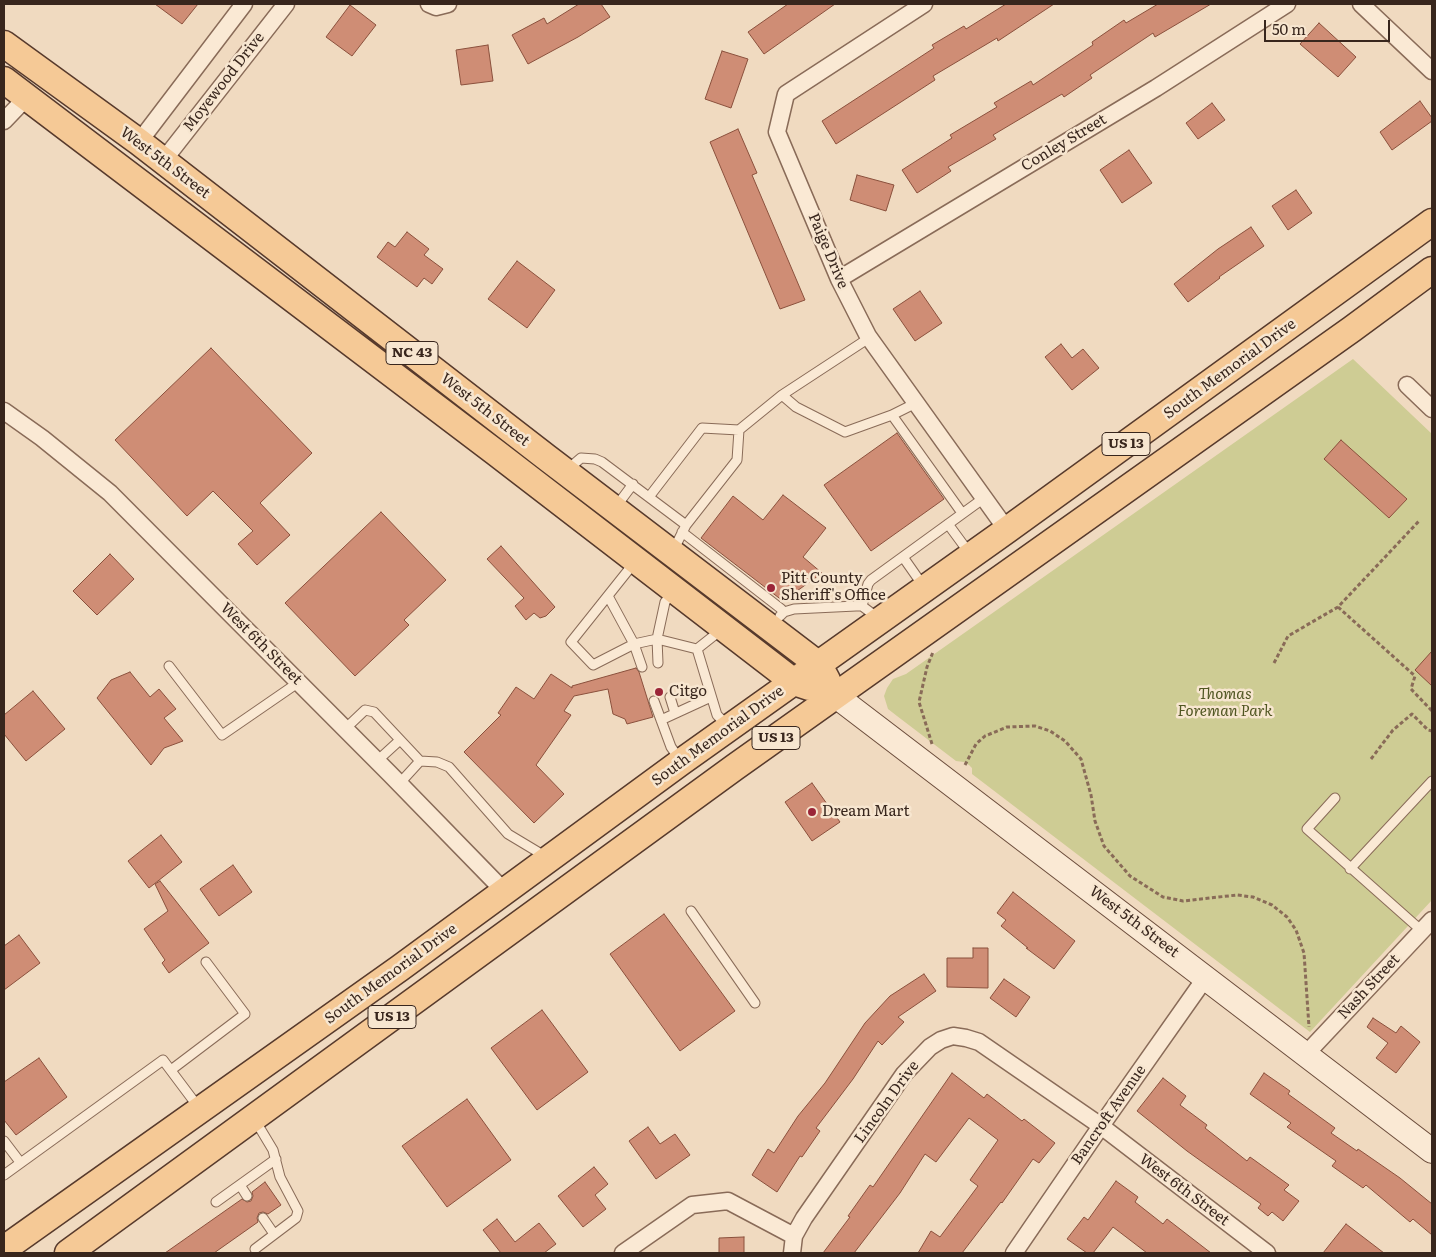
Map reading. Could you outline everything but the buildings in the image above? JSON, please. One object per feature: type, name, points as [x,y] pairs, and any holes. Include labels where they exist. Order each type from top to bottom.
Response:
[{"type":"main road","name":"West 5th Street","points":[[4,44],[139,142],[614,509],[680,537],[714,571],[776,620],[819,664],[836,696]]},
{"type":"main road","points":[[4,66],[142,168],[154,169],[163,161]]},
{"type":"main road","name":"West 5th Street","points":[[4,80],[794,682],[836,696],[1206,977],[1308,1043],[1432,1151]]},
{"type":"main road","name":"South Memorial Drive","points":[[4,1249],[400,968],[819,664],[872,613],[925,589],[1432,222]]},
{"type":"main road","name":"US 13","points":[[68,1253],[836,696],[1432,270]]},
{"type":"street","name":"Moyewood Drive","points":[[139,142],[244,4]]},
{"type":"street","name":"Moyewood Drive","points":[[163,161],[286,4]]},
{"type":"street","points":[[429,4],[436,7],[448,4]]},
{"type":"street","name":"Paige Drive","points":[[924,4],[786,94],[777,132],[839,279],[869,338],[1007,530]]},
{"type":"street","name":"Conley Street","points":[[839,279],[1156,88],[1287,4]]},
{"type":"street","points":[[1361,4],[1432,71]]},
{"type":"street","points":[[4,121],[28,98]]},
{"type":"street","points":[[1407,385],[1432,408]]},
{"type":"street","name":"West 6th Street","points":[[4,411],[42,438],[110,493],[299,682],[504,892]]},
{"type":"street","name":"Nash Street","points":[[1308,1043],[1427,926]]},
{"type":"street","name":"Bancroft Avenue","points":[[1014,1253],[1100,1126],[1206,977]]},
{"type":"street","name":"Lincoln Drive","points":[[792,1253],[794,1236],[804,1218],[904,1074],[930,1047],[941,1040],[953,1036],[979,1042],[1100,1126]]},
{"type":"street","name":"West 6th Street","points":[[1100,1126],[1268,1253]]},
{"type":"street","points":[[623,1253],[692,1205],[728,1201],[794,1236]]},
{"type":"lane","points":[[649,497],[702,428],[739,430],[782,394],[869,338]]},
{"type":"lane","points":[[782,394],[796,407],[845,432],[892,415],[916,403]]},
{"type":"lane","points":[[892,415],[962,514]]},
{"type":"lane","points":[[565,472],[582,458],[602,462],[649,497],[680,537],[738,460],[739,430]]},
{"type":"lane","points":[[614,509],[633,484]]},
{"type":"lane","points":[[776,620],[794,609],[872,613],[868,584],[870,580],[984,498]]},
{"type":"lane","points":[[948,524],[971,556]]},
{"type":"lane","points":[[903,557],[925,589]]},
{"type":"lane","points":[[636,560],[571,642],[593,664],[634,644],[657,639],[697,649]]},
{"type":"lane","points":[[658,663],[657,639],[665,602],[674,590]]},
{"type":"lane","points":[[608,596],[634,644],[642,667]]},
{"type":"lane","points":[[697,649],[723,628]]},
{"type":"lane","points":[[697,649],[717,715],[730,728]]},
{"type":"lane","points":[[169,666],[222,735],[299,682]]},
{"type":"lane","points":[[670,697],[676,713]]},
{"type":"lane","points":[[661,720],[711,697]]},
{"type":"lane","points":[[654,701],[671,747],[682,762]]},
{"type":"lane","points":[[345,729],[365,710],[370,710],[420,761],[444,764],[449,767],[508,834],[538,852],[546,861]]},
{"type":"lane","points":[[377,761],[400,740]]},
{"type":"lane","points":[[399,784],[420,761]]},
{"type":"lane","points":[[1350,868],[1432,782]]},
{"type":"lane","points":[[1335,798],[1307,829],[1350,868],[1427,926]]},
{"type":"lane","points":[[691,911],[755,1003]]},
{"type":"lane","points":[[171,1070],[244,1014],[206,962]]},
{"type":"lane","points":[[4,1175],[163,1060],[200,1110]]},
{"type":"lane","points":[[254,1118],[273,1150],[280,1176],[298,1211],[296,1218],[255,1249]]},
{"type":"lane","points":[[4,1141],[20,1162]]},
{"type":"lane","points":[[216,1202],[276,1159]]},
{"type":"lane","points":[[240,1185],[247,1196]]},
{"type":"lane","points":[[263,1218],[274,1234]]},
{"type":"path","points":[[1274,663],[1288,636],[1338,607],[1419,521]]},
{"type":"path","points":[[1338,607],[1415,676],[1411,689],[1432,711]]},
{"type":"path","points":[[932,745],[919,702],[927,667],[933,651]]},
{"type":"path","points":[[1371,759],[1393,730],[1412,714],[1428,730],[1432,731]]},
{"type":"path","points":[[965,765],[976,744],[986,736],[1007,727],[1035,726],[1050,731],[1065,741],[1081,759],[1087,775],[1095,821],[1104,846],[1130,876],[1163,897],[1183,901],[1237,894],[1253,897],[1272,905],[1287,917],[1296,930],[1304,953],[1308,1043]]},
{"type":"green space","name":"Thomas Foreman Park","points":[[1353,359],[1432,434],[1432,900],[1310,1032],[972,774],[972,768],[969,765],[956,761],[888,709],[884,696],[893,679],[906,674]]},
{"type":"place","name":"Pitt County Sheriff's Office","points":[[771,588]]},
{"type":"place","name":"Citgo","points":[[659,692]]},
{"type":"place","name":"Dream Mart","points":[[812,812]]}]
